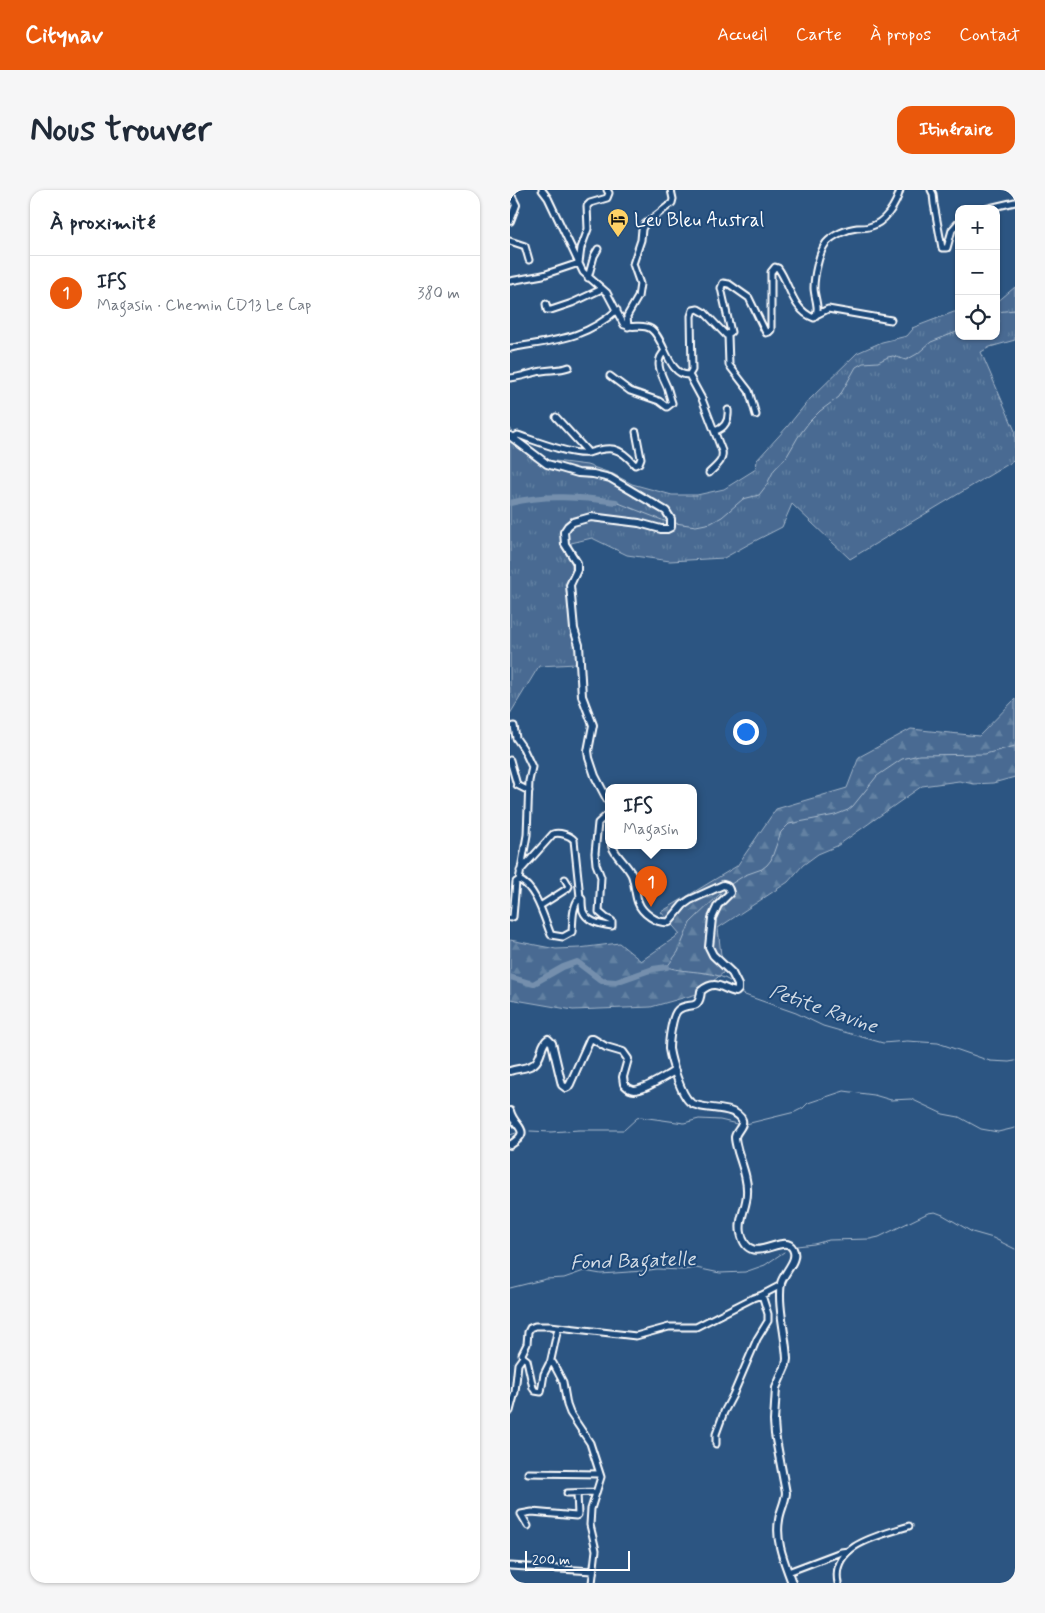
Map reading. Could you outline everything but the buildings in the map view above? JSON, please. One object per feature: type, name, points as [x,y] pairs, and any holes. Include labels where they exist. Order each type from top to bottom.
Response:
[{"type":"main road","points":[[510,193],[516,205],[510,221]]},
{"type":"main road","points":[[511,437],[547,464],[578,473],[610,478],[670,515],[671,527],[664,530],[639,523],[591,517],[573,522],[564,532],[565,544],[577,563],[577,570],[570,585],[574,629],[579,645],[582,696],[593,725],[588,751],[589,758],[595,776],[605,795]]},
{"type":"main road","points":[[613,849],[632,875],[638,902],[648,915],[664,923],[669,922],[682,905],[700,894],[723,885],[727,885],[730,888],[729,895],[718,906],[712,918],[709,947],[713,955],[732,973],[738,985],[738,990],[731,992],[722,986],[711,986],[701,991],[700,1000],[697,1004],[677,1010],[674,1016],[669,1047],[675,1070],[686,1098],[690,1102],[730,1111],[742,1119],[742,1124],[736,1135],[736,1141],[748,1193],[741,1221],[741,1234],[747,1246],[755,1250],[785,1244],[793,1248],[795,1258],[781,1284],[780,1298],[787,1359],[776,1388],[774,1420],[786,1493],[779,1517],[777,1536],[792,1583]]},
{"type":"main road","points":[[510,1071],[534,1064],[540,1057],[545,1040],[548,1039],[552,1044],[562,1085],[566,1088],[570,1084],[590,1039],[623,1052],[626,1055],[628,1059],[623,1077],[624,1084],[628,1089],[642,1088],[675,1070]]},
{"type":"main road","points":[[510,1111],[512,1118],[522,1129],[521,1137],[510,1145]]},
{"type":"street","points":[[542,190],[548,198],[583,272],[610,296],[624,324],[628,327],[642,326],[651,329],[676,369],[682,374],[689,376],[698,389],[723,455],[719,464],[709,473]]},
{"type":"street","points":[[579,263],[581,248],[588,229],[587,206],[608,198],[609,193],[607,190]]},
{"type":"street","points":[[628,327],[627,316],[638,297],[640,284],[633,264],[641,240],[642,229],[645,224],[672,203],[670,190]]},
{"type":"street","points":[[816,315],[814,279],[825,244],[840,233],[855,228],[870,227],[883,219],[895,206],[900,190]]},
{"type":"street","points":[[931,190],[942,248],[947,248],[952,230],[955,227]]},
{"type":"street","points":[[1000,206],[1015,202]]},
{"type":"street","points":[[510,241],[525,246],[529,260]]},
{"type":"street","points":[[588,278],[598,249]]},
{"type":"street","points":[[510,281],[543,274],[579,263]]},
{"type":"street","points":[[756,415],[749,391],[729,365],[728,335],[732,331],[721,288],[722,284],[725,282],[729,284],[749,298],[766,334],[770,332],[771,272],[775,267],[781,271],[797,304],[809,316],[814,318],[828,309],[891,320]]},
{"type":"street","points":[[546,304],[548,310],[551,310],[572,303],[602,289]]},
{"type":"street","points":[[689,376],[692,370],[691,316],[694,310],[698,309],[705,313],[724,334],[728,335]]},
{"type":"street","points":[[511,348],[578,335],[607,319],[617,310]]},
{"type":"street","points":[[610,376],[630,391],[658,401],[668,407],[672,403],[659,364],[660,355],[664,351]]},
{"type":"street","points":[[510,378],[528,376],[539,371],[560,370],[569,367]]},
{"type":"street","points":[[715,431],[724,426],[728,418],[728,410]]},
{"type":"street","points":[[556,417],[588,453]]},
{"type":"street","points":[[511,437],[518,435],[563,450],[583,454],[605,448],[615,449],[627,456],[634,465],[639,463],[641,458],[636,432]]},
{"type":"street","points":[[510,918],[513,917],[516,882],[519,880],[527,835],[532,767],[526,752],[516,738],[514,726]]},
{"type":"street","points":[[510,760],[517,785],[529,791]]},
{"type":"street","points":[[520,872],[553,834],[569,836],[574,840],[583,911],[593,921],[612,926],[612,921],[599,912],[601,877],[596,864],[595,853],[598,823],[605,817]]},
{"type":"street","points":[[540,906],[568,888],[566,879]]},
{"type":"street","points":[[519,880],[527,884],[540,906],[551,934],[557,937],[563,937],[572,932],[574,906],[580,897]]},
{"type":"street","points":[[510,1411],[515,1392],[518,1364],[523,1357],[522,1354],[527,1344],[530,1328],[540,1326],[636,1336],[669,1327],[691,1328],[762,1295],[781,1284]]},
{"type":"street","points":[[716,1444],[716,1434],[724,1412],[757,1339],[768,1321],[768,1314],[762,1295]]},
{"type":"street","points":[[523,1357],[527,1360],[533,1388],[535,1391],[541,1392],[544,1374],[550,1364],[558,1328]]},
{"type":"street","points":[[550,1364],[553,1363],[556,1366],[561,1376],[570,1413],[590,1443],[601,1477],[591,1509],[590,1525],[596,1550],[592,1583]]},
{"type":"street","points":[[528,1473],[600,1474]]},
{"type":"street","points":[[567,1493],[596,1492]]},
{"type":"street","points":[[528,1526],[521,1514],[532,1512],[578,1515],[577,1493]]},
{"type":"street","points":[[838,1583],[837,1569],[845,1554],[857,1544],[909,1526]]},
{"type":"street","points":[[788,1572],[841,1552],[849,1551]]},
{"type":"street","points":[[510,1566],[594,1571]]},
{"type":"green space","points":[[1015,287],[1015,340],[990,347],[981,352],[1015,431],[1015,460],[850,559],[792,504],[782,527],[724,558],[670,561],[627,555],[592,538],[571,543],[576,664],[539,666],[510,714],[510,428],[515,436],[547,460],[587,465],[613,474],[632,484],[672,495],[697,495],[724,489],[756,469],[757,460],[809,400],[857,353],[882,342],[907,336],[912,328],[954,312],[955,340],[1000,340],[1000,300]]},
{"type":"green space","points":[[1015,699],[1015,777],[993,783],[974,784],[959,781],[922,786],[837,846],[818,854],[803,865],[788,882],[718,928],[723,973],[697,994],[651,1007],[573,1010],[510,999],[510,940],[556,949],[619,943],[641,961],[680,934],[661,912],[737,866],[776,809],[847,788],[859,757],[911,729],[979,736]]},
{"type":"waterway","points":[[1000,312],[1015,310]]},
{"type":"waterway","points":[[675,523],[696,526],[711,523],[722,517],[743,499],[759,495],[774,470],[787,456],[809,422],[839,397],[856,367],[863,363],[878,362],[893,356],[906,360],[917,354],[931,342],[955,333]]},
{"type":"waterway","points":[[510,503],[550,497],[616,502]]},
{"type":"waterway","points":[[616,502],[667,522]]},
{"type":"waterway","points":[[731,884],[767,865],[771,860],[781,832],[789,824],[835,815],[848,810],[877,776],[902,759],[919,755],[985,754],[1015,746]]},
{"type":"waterway","points":[[721,893],[690,923],[678,952],[667,967],[719,976],[734,984]]},
{"type":"waterway","points":[[510,977],[533,984],[563,967],[577,962],[602,981],[616,982],[653,969],[667,967]]},
{"type":"waterway","name":"Petite Ravine","points":[[742,994],[796,1013],[823,1026],[883,1043],[907,1041],[938,1043],[990,1061],[1015,1061]]},
{"type":"waterway","points":[[746,1124],[795,1112],[808,1103],[844,1091],[874,1095],[891,1100],[911,1099],[943,1114],[959,1117],[981,1129],[998,1132],[1015,1128]]},
{"type":"waterway","points":[[530,1131],[624,1130],[637,1118],[641,1117],[684,1123],[699,1119],[720,1120],[737,1124]]},
{"type":"waterway","points":[[510,1135],[516,1133]]},
{"type":"waterway","name":"Fond Bagatelle","points":[[797,1246],[829,1240],[879,1237],[928,1213],[935,1212],[972,1232],[993,1238],[1015,1249]]},
{"type":"waterway","name":"Fond Bagatelle","points":[[510,1288],[546,1279],[564,1278],[584,1271],[601,1274],[696,1268],[720,1273],[745,1272],[765,1265],[784,1252]]},
{"type":"place","name":"Leu Bleu Austral","points":[[618,238]]},
{"type":"place","name":"IFS","points":[[651,907]]}]
